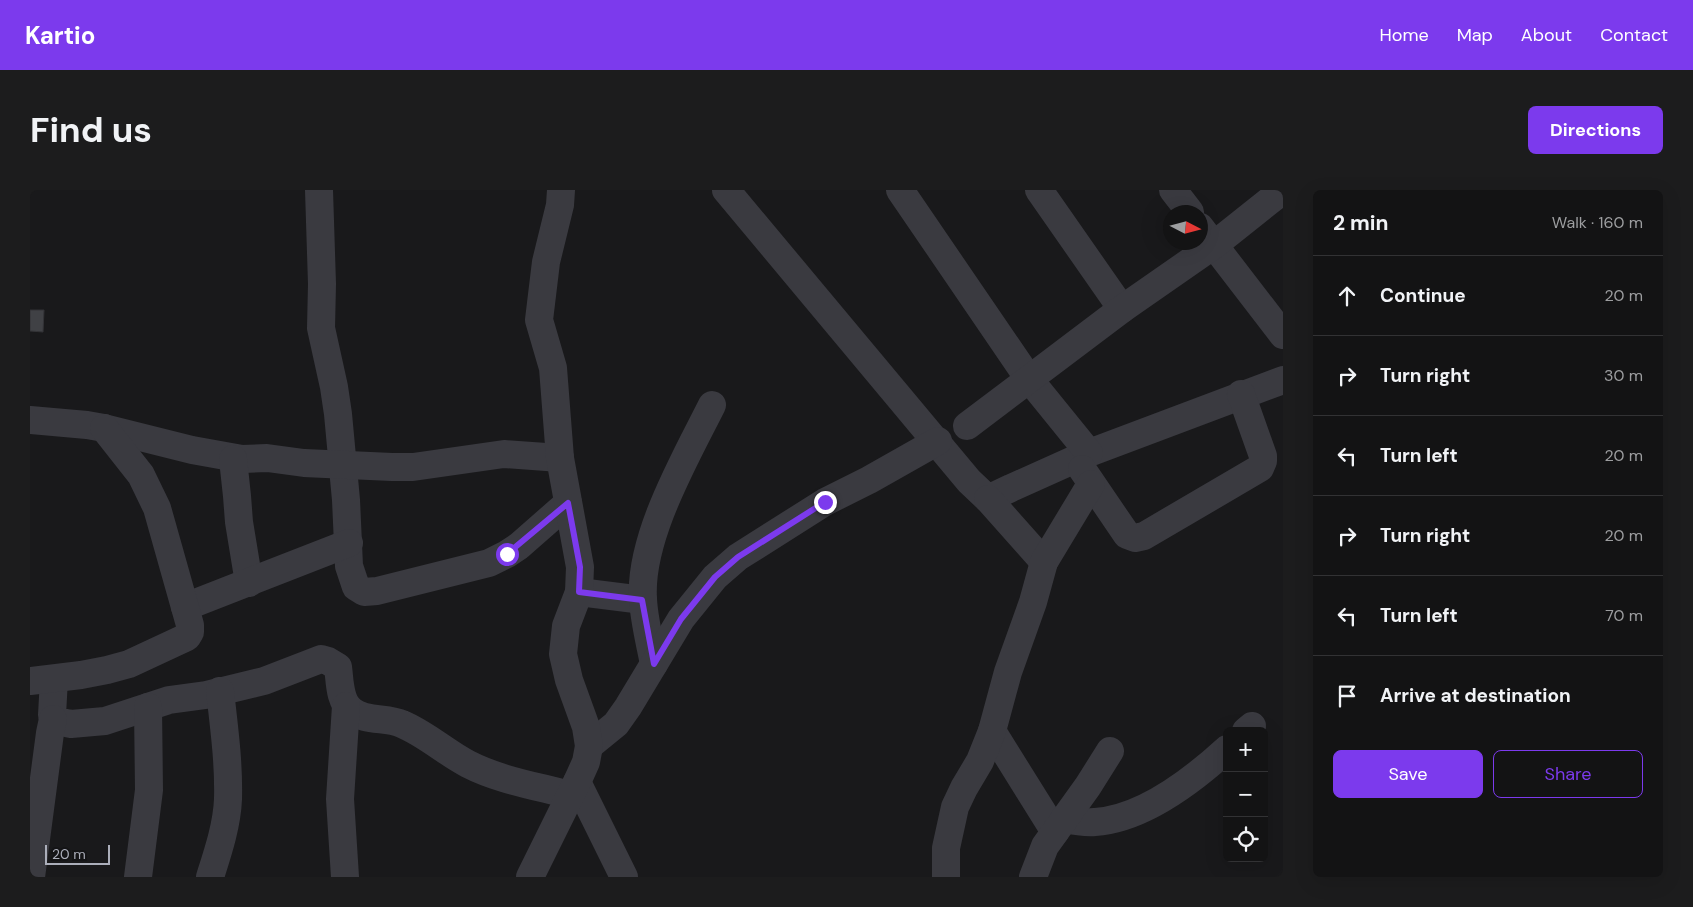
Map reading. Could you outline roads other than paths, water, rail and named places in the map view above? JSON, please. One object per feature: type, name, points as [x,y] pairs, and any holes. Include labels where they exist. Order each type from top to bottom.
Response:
[{"type":"street","points":[[318,190],[322,284],[321,328],[334,388],[343,464],[349,566],[356,587],[364,592],[377,591],[489,563],[519,546],[568,503]]},
{"type":"street","points":[[530,877],[586,762],[589,746],[586,727],[569,680],[563,654],[566,626],[579,592],[580,567],[560,458],[553,368],[539,320],[546,262],[560,205],[560,190]]},
{"type":"street","points":[[726,190],[969,480],[1044,562]]},
{"type":"street","points":[[900,190],[1082,457],[1091,484],[1127,535],[1135,538],[1144,536],[1260,468],[1263,456],[1241,394]]},
{"type":"street","points":[[1039,190],[1122,309]]},
{"type":"street","points":[[1173,190],[1185,205]]},
{"type":"street","points":[[1208,235],[1283,190]]},
{"type":"street","points":[[1208,237],[1283,335]]},
{"type":"street","points":[[967,426],[1122,309],[1191,250]]},
{"type":"street","points":[[988,499],[1082,457],[1241,394],[1283,380]]},
{"type":"street","points":[[654,664],[642,600],[643,577],[648,554],[660,515],[712,405]]},
{"type":"street","points":[[30,420],[104,428],[233,459],[268,458],[366,467],[413,467],[504,454],[560,458]]},
{"type":"street","points":[[31,877],[53,720],[42,680],[107,670],[129,664],[171,646],[188,637],[190,632],[190,625],[153,500],[141,475],[104,428]]},
{"type":"street","points":[[589,746],[616,724],[681,619],[715,577],[738,557],[825,502],[869,480],[938,441]]},
{"type":"street","points":[[233,459],[239,522],[248,583]]},
{"type":"street","points":[[946,877],[946,848],[955,807],[980,762],[992,731],[1008,672],[1033,602],[1044,562],[1091,484]]},
{"type":"street","points":[[184,607],[349,543]]},
{"type":"street","points":[[579,592],[642,600]]},
{"type":"street","points":[[53,720],[71,724],[105,721],[169,700],[264,681],[321,660],[328,661],[338,667],[342,695],[346,706],[340,799],[345,877]]},
{"type":"street","points":[[210,877],[220,843],[228,800],[226,746],[220,691]]},
{"type":"street","points":[[346,706],[359,715],[401,723],[427,737],[467,764],[497,776],[573,788]]},
{"type":"street","points":[[138,877],[149,790],[148,707]]},
{"type":"street","points":[[992,731],[1060,825]]},
{"type":"street","points":[[1033,877],[1045,846],[1110,751]]},
{"type":"street","points":[[1060,825],[1119,818],[1133,813],[1157,802],[1223,752]]},
{"type":"street","points":[[573,788],[624,877]]}]
